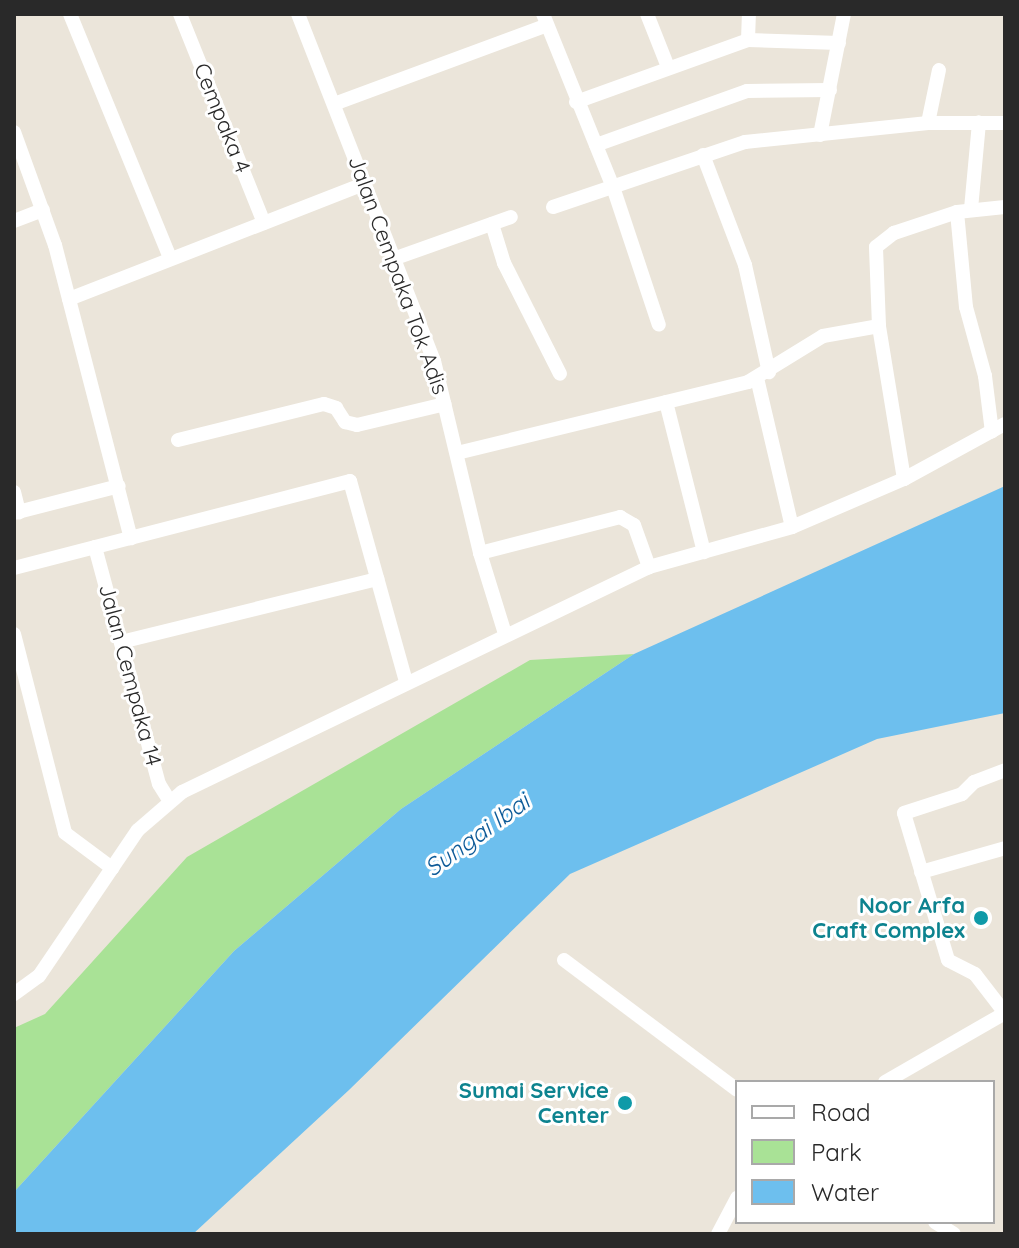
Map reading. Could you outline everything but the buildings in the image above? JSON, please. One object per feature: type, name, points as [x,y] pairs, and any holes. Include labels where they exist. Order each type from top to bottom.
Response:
[{"type":"street","points":[[70,14],[170,258]]},
{"type":"street","name":"Cempaka 4","points":[[180,14],[264,223]]},
{"type":"street","name":"Jalan Cempaka Tok Adis","points":[[298,14],[393,259],[447,409],[480,553],[505,634]]},
{"type":"street","points":[[647,14],[668,67]]},
{"type":"street","points":[[748,40],[749,14]]},
{"type":"street","points":[[820,135],[844,14]]},
{"type":"street","points":[[334,104],[545,20],[613,187],[659,325]]},
{"type":"street","points":[[576,102],[748,40],[839,43]]},
{"type":"street","points":[[928,123],[939,70]]},
{"type":"street","points":[[596,145],[747,91],[830,90]]},
{"type":"street","points":[[14,994],[35,980],[138,830],[169,800],[406,681],[649,567],[792,527],[904,479],[998,428],[966,307],[964,210],[979,122]]},
{"type":"street","points":[[553,207],[745,142],[928,123],[1005,123]]},
{"type":"street","points":[[14,132],[43,210],[69,299],[129,531]]},
{"type":"street","points":[[703,155],[745,265],[792,527]]},
{"type":"street","points":[[69,299],[364,184]]},
{"type":"street","points":[[904,479],[879,326],[876,247],[894,233],[964,210],[1005,207]]},
{"type":"street","points":[[14,221],[43,210]]},
{"type":"street","points":[[393,259],[511,217]]},
{"type":"street","points":[[492,224],[504,263],[560,374]]},
{"type":"street","points":[[456,446],[654,405],[763,375],[823,336],[879,326]]},
{"type":"street","points":[[178,440],[324,404],[336,408],[345,422],[357,425],[447,409]]},
{"type":"street","points":[[654,405],[690,554]]},
{"type":"street","points":[[14,568],[95,547],[129,531],[350,481],[406,681]]},
{"type":"street","points":[[14,492],[17,513],[119,486]]},
{"type":"street","points":[[480,553],[620,517],[634,525],[649,567]]},
{"type":"street","name":"Jalan Cempaka 14","points":[[95,547],[159,784],[169,800]]},
{"type":"street","points":[[121,642],[377,579]]},
{"type":"street","points":[[14,634],[65,833],[112,868]]},
{"type":"street","points":[[888,1080],[1005,1013],[975,974],[948,960],[904,813],[962,794],[974,782],[1005,770]]},
{"type":"street","points":[[921,872],[1005,848]]},
{"type":"street","points":[[564,960],[735,1088]]},
{"type":"street","points":[[718,1234],[735,1202]]},
{"type":"green space","points":[[634,654],[401,809],[234,951],[14,1192],[14,1028],[45,1014],[187,857],[530,660]]},
{"type":"water","name":"Sungai Ibai","points":[[1005,486],[1005,713],[877,739],[570,874],[349,1090],[193,1234],[14,1234],[14,1192],[234,951],[401,809],[634,654]]},
{"type":"place","name":"Noor Arfa Craft Complex","points":[[981,918]]},
{"type":"place","name":"Sumai Service Center","points":[[625,1103]]}]
